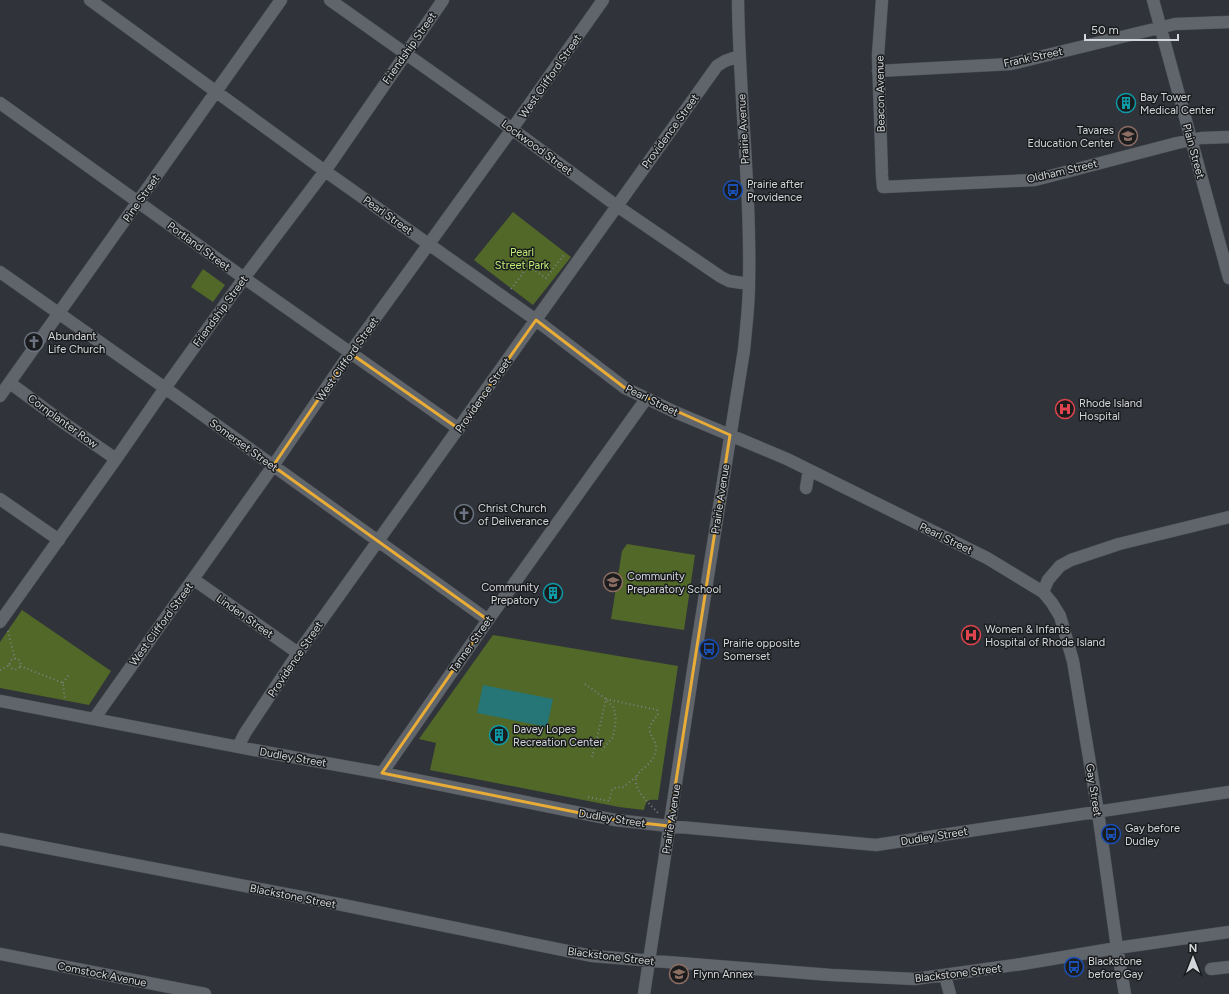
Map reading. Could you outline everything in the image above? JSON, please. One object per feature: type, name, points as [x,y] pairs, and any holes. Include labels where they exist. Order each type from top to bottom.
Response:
[{"type":"street","name":"Pearl Street","points":[[90,0],[325,171],[536,320],[625,388],[646,399],[730,436],[787,459],[987,558],[1044,592]]},
{"type":"street","name":"Pine Street","points":[[0,396],[281,0]]},
{"type":"street","name":"Lockwood Street","points":[[330,0],[512,129],[617,206],[721,277],[729,281],[749,284]]},
{"type":"street","name":"Friendship Street","points":[[4,619],[165,388],[244,278],[325,171],[442,0]]},
{"type":"street","name":"West Clifford Street","points":[[94,719],[273,466],[350,353],[603,0]]},
{"type":"street","name":"Prairie Avenue","points":[[644,994],[744,350],[749,284],[749,228],[739,56],[738,0]]},
{"type":"street","name":"Beacon Avenue","points":[[882,0],[878,71],[883,187]]},
{"type":"street","name":"Plain Street","points":[[1153,0],[1229,278]]},
{"type":"street","name":"Frank Street","points":[[878,71],[1010,64],[1175,24],[1229,22]]},
{"type":"street","name":"Providence Street","points":[[238,747],[245,733],[298,653],[717,66],[725,61],[739,56]]},
{"type":"street","name":"Portland Street","points":[[0,103],[244,278],[459,429]]},
{"type":"street","name":"Oldham Street","points":[[883,187],[1035,180],[1200,138],[1229,137]]},
{"type":"street","name":"Somerset Street","points":[[0,272],[60,313],[488,620]]},
{"type":"street","name":"Cornplanter Row","points":[[10,383],[116,460]]},
{"type":"street","name":"Tanner Street","points":[[382,773],[488,620],[646,399]]},
{"type":"street","points":[[806,488],[809,470]]},
{"type":"street","points":[[0,499],[59,540]]},
{"type":"street","points":[[1044,592],[1048,580],[1060,566],[1071,560],[1119,544],[1229,517]]},
{"type":"street","name":"Linden Street","points":[[193,579],[298,653]]},
{"type":"street","name":"Gay Street","points":[[1044,592],[1060,616],[1073,661],[1098,812],[1117,948],[1126,994]]},
{"type":"street","name":"Dudley Street","points":[[0,701],[382,773],[615,820],[876,845],[1229,792]]},
{"type":"street","name":"Blackstone Street","points":[[0,839],[322,901],[592,956],[869,978],[915,979],[945,976],[1117,948],[1229,932]]},
{"type":"street","name":"Comstock Avenue","points":[[0,954],[205,994]]},
{"type":"street","points":[[1211,969],[1229,967]]},
{"type":"street","points":[[945,976],[950,994]]},
{"type":"path","points":[[518,250],[528,266],[546,278],[564,255]]},
{"type":"path","points":[[504,298],[528,266]]},
{"type":"path","points":[[4,619],[15,659],[19,660],[21,663],[20,666]]},
{"type":"path","points":[[0,670],[10,665],[11,661],[15,659]]},
{"type":"path","points":[[10,665],[15,669],[18,669],[20,666]]},
{"type":"path","points":[[20,666],[63,683]]},
{"type":"path","points":[[65,700],[63,683],[70,673]]},
{"type":"path","points":[[585,684],[606,699],[614,708],[616,720],[613,737],[602,750]]},
{"type":"path","points":[[592,757],[600,730],[606,699]]},
{"type":"path","points":[[588,797],[609,801],[612,790],[627,785],[652,761],[655,754],[655,741],[649,728],[651,723],[658,715],[658,711],[606,699]]},
{"type":"path","points":[[638,775],[636,782],[640,791],[669,826]]},
{"type":"highlighted area","points":[[536,320],[625,388],[730,435],[669,826],[615,820],[382,773],[488,620],[273,466],[350,353],[459,429]]},
{"type":"green space","name":"Pearl Street Park","points":[[513,212],[571,257],[533,305],[474,260]]},
{"type":"green space","points":[[203,269],[225,285],[213,302],[191,287]]},
{"type":"green space","points":[[627,544],[695,555],[684,630],[611,619],[622,551]]},
{"type":"green space","points":[[22,610],[111,671],[89,705],[0,688],[0,642]]},
{"type":"green space","points":[[493,635],[678,666],[658,800],[648,801],[644,810],[619,807],[430,770],[436,743],[419,739]]},
{"type":"water","points":[[483,685],[553,699],[547,727],[477,713]]},
{"type":"place","name":"Bay Tower Medical Center","points":[[1126,103]]},
{"type":"place","name":"Tavares Education Center","points":[[1128,136]]},
{"type":"place","name":"Prairie after Providence","points":[[733,190]]},
{"type":"place","name":"Abundant Life Church","points":[[34,342]]},
{"type":"place","name":"Rhode Island Hospital","points":[[1065,409]]},
{"type":"place","name":"Christ Church of Deliverance","points":[[464,514]]},
{"type":"place","name":"Community Preparatory School","points":[[613,582]]},
{"type":"place","name":"Community Prepatory","points":[[553,593]]},
{"type":"place","name":"Women & Infants Hospital of Rhode Island","points":[[971,635]]},
{"type":"place","name":"Prairie opposite Somerset","points":[[709,649]]},
{"type":"place","name":"Davey Lopes Recreation Center","points":[[499,735]]},
{"type":"place","name":"Gay before Dudley","points":[[1111,834]]},
{"type":"place","name":"Blackstone before Gay","points":[[1074,967]]},
{"type":"place","name":"Flynn Annex","points":[[679,974]]}]
